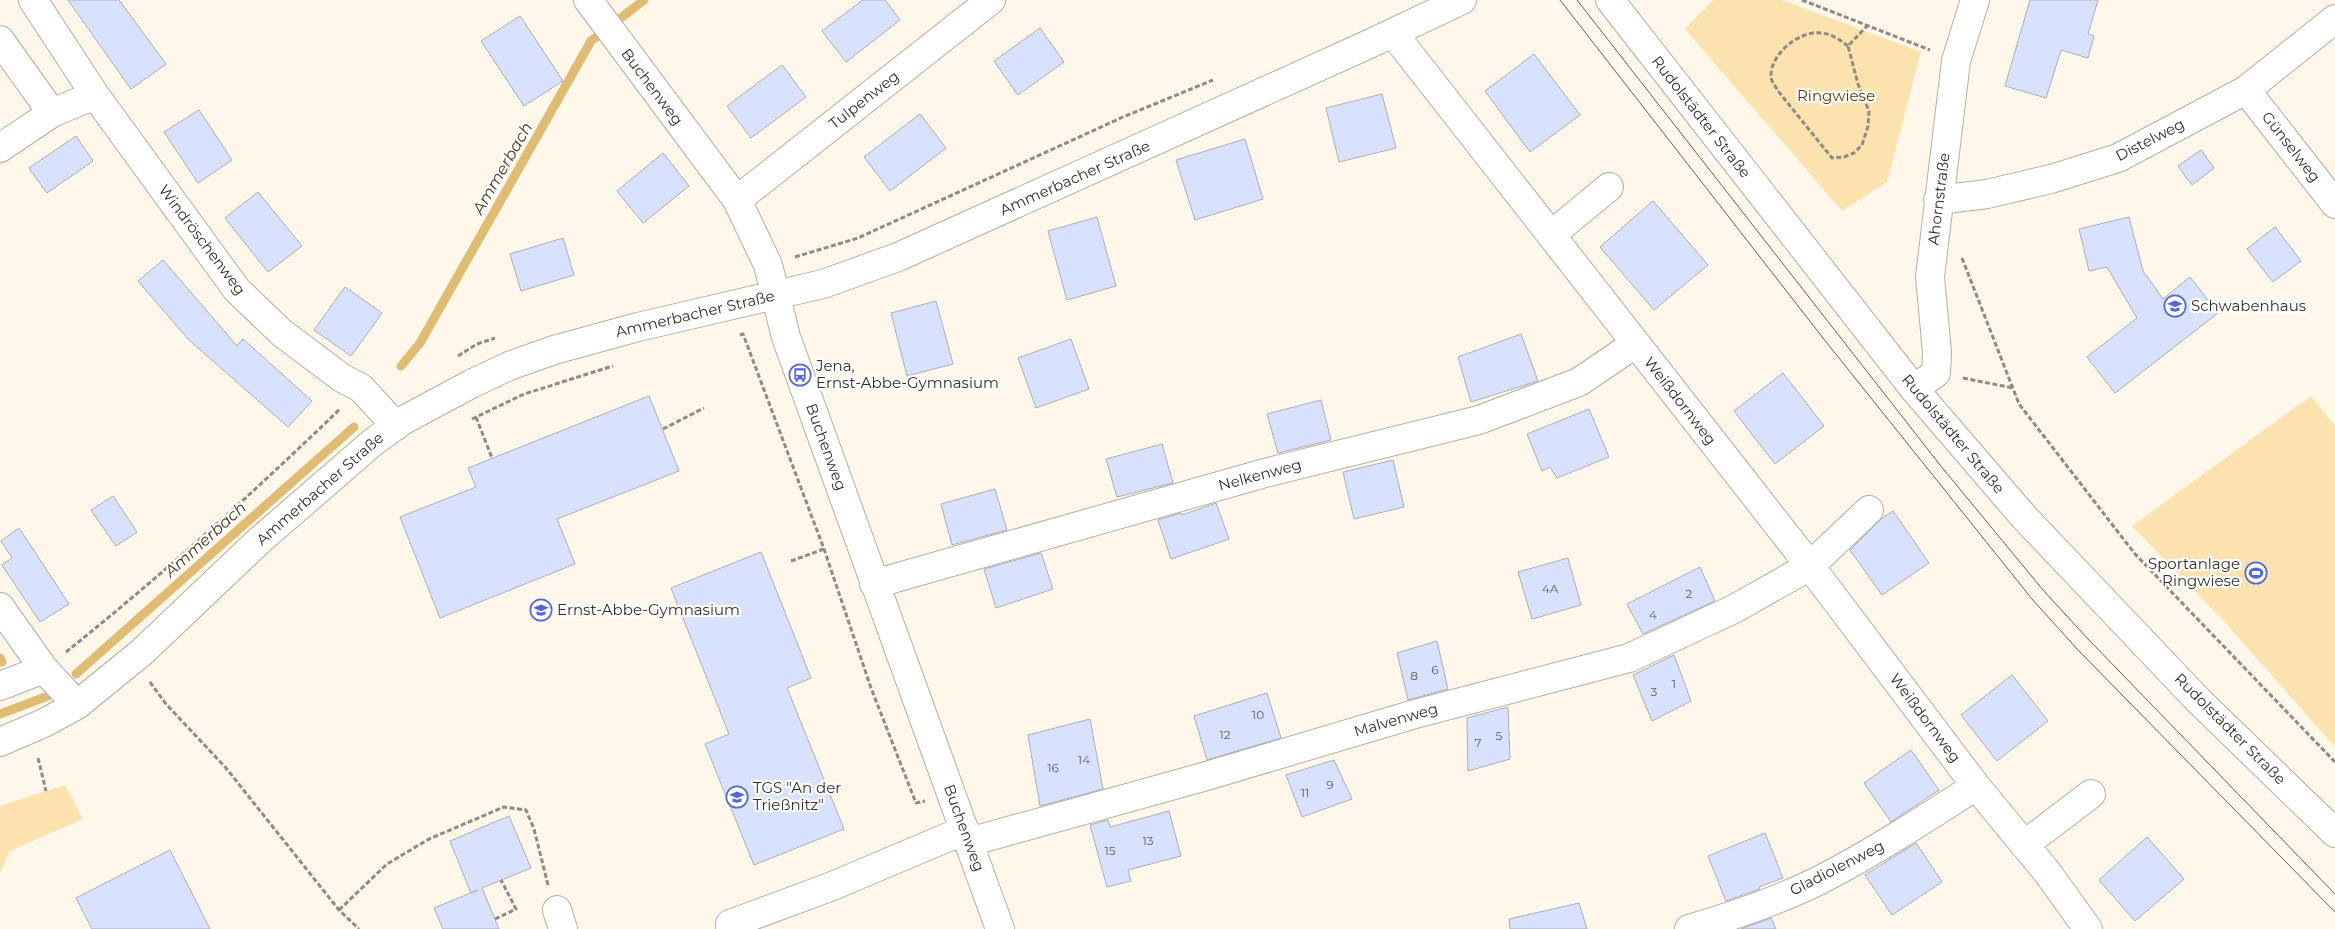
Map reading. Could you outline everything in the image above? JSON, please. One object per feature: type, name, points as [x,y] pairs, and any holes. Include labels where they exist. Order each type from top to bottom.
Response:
[{"type":"street","name":"Windröschenweg","points":[[34,0],[95,95],[237,290],[282,333],[342,378],[362,388],[396,426]]},
{"type":"street","name":"Tulpenweg","points":[[737,200],[991,0]]},
{"type":"street","name":"Ammerbacher Straße","points":[[0,742],[44,723],[77,705],[134,659],[340,468],[396,426],[471,384],[509,366],[554,350],[638,327],[823,284],[898,258],[1394,33],[1462,0]]},
{"type":"street","name":"Rudolstädter Straße","points":[[1610,0],[1914,389],[2024,517],[2198,700],[2335,833]]},
{"type":"street","name":"Ahornstraße","points":[[1936,373],[1937,352],[1930,277],[1938,200],[1956,61],[1975,0]]},
{"type":"street","name":"Buchenweg","points":[[591,5],[737,200],[768,265],[786,337],[1000,929]]},
{"type":"street","name":"Distelweg","points":[[1938,200],[1987,194],[2118,158],[2246,90],[2335,19]]},
{"type":"street","name":"Weißdornweg","points":[[1394,33],[1810,566],[1976,786],[2088,929]]},
{"type":"street","points":[[0,40],[52,113]]},
{"type":"street","name":"Günselweg","points":[[2246,90],[2335,204]]},
{"type":"street","points":[[0,148],[52,113],[95,95]]},
{"type":"street","points":[[1551,235],[1609,188]]},
{"type":"street","name":"Nelkenweg","points":[[874,584],[1265,473],[1479,420],[1579,382],[1635,344]]},
{"type":"street","points":[[1914,389],[1936,373]]},
{"type":"street","points":[[1810,566],[1869,510]]},
{"type":"street","name":"Malvenweg","points":[[730,929],[730,924],[967,836],[1202,777],[1415,714],[1629,658],[1734,608],[1810,566]]},
{"type":"street","points":[[0,608],[44,669],[77,705]]},
{"type":"street","points":[[0,686],[44,669]]},
{"type":"street","name":"Gladiolenweg","points":[[1689,929],[1734,916],[1819,880],[1898,837],[1976,786]]},
{"type":"street","points":[[2024,845],[2092,794]]},
{"type":"path","points":[[1802,0],[1956,61]]},
{"type":"path","points":[[1848,46],[1868,25]]},
{"type":"path","points":[[1819,33],[1837,38],[1848,46],[1858,84],[1869,111],[1868,126],[1862,145],[1854,153],[1844,157],[1832,158],[1778,91],[1771,79],[1772,66],[1778,54],[1788,46],[1801,38],[1819,33]]},
{"type":"path","points":[[768,265],[858,238],[1124,117],[1222,76]]},
{"type":"path","points":[[1959,250],[2019,404],[2135,554],[2335,762]]},
{"type":"path","points":[[734,336],[743,334],[824,549],[871,688],[916,803],[930,800]]},
{"type":"path","points":[[469,421],[524,394],[622,364]]},
{"type":"path","points":[[1936,373],[2014,388]]},
{"type":"path","points":[[44,669],[125,605],[289,459],[362,388]]},
{"type":"path","points":[[663,429],[704,408]]},
{"type":"path","points":[[476,417],[492,458]]},
{"type":"path","points":[[791,561],[824,549]]},
{"type":"path","points":[[134,659],[166,704],[226,768],[338,910],[359,929]]},
{"type":"path","points":[[144,688],[158,676]]},
{"type":"path","points":[[37,752],[46,791]]},
{"type":"path","points":[[338,910],[387,864],[429,839],[504,807],[526,810],[534,829],[556,908]]},
{"type":"path","points":[[495,919],[516,909],[501,880]]},
{"type":"green space","name":"Ringwiese","points":[[1713,0],[1782,0],[1921,52],[1887,182],[1842,211],[1685,29]]},
{"type":"green space","name":"Sportanlage Ringwiese","points":[[2311,396],[2335,426],[2335,747],[2222,619],[2132,526]]},
{"type":"green space","points":[[65,785],[83,819],[10,851],[0,873],[0,806]]},
{"type":"building","points":[[68,0],[119,0],[166,64],[131,89]]},
{"type":"building","points":[[863,0],[885,0],[900,20],[846,62],[822,31]]},
{"type":"building","points":[[2030,0],[2098,0],[2088,34],[2094,36],[2088,58],[2061,50],[2046,98],[2005,86]]},
{"type":"building","points":[[520,16],[563,81],[524,106],[481,41]]},
{"type":"building","points":[[1040,28],[1064,62],[1018,95],[994,61]]},
{"type":"building","points":[[1534,54],[1580,115],[1530,152],[1485,91]]},
{"type":"building","points":[[782,65],[806,97],[751,138],[727,106]]},
{"type":"building","points":[[1382,94],[1396,148],[1339,162],[1326,108]]},
{"type":"building","points":[[199,110],[232,160],[198,183],[164,132]]},
{"type":"building","points":[[920,114],[946,148],[890,191],[864,157]]},
{"type":"building","points":[[76,136],[93,161],[47,193],[29,168]]},
{"type":"building","points":[[1245,139],[1263,199],[1195,220],[1176,160]]},
{"type":"building","points":[[2201,150],[2214,168],[2192,185],[2178,166]]},
{"type":"building","points":[[663,153],[689,186],[643,223],[617,191]]},
{"type":"building","points":[[258,192],[302,246],[268,272],[225,218]]},
{"type":"building","points":[[1653,201],[1708,265],[1654,310],[1600,247]]},
{"type":"building","points":[[1097,217],[1116,286],[1067,300],[1048,231]]},
{"type":"building","name":"Schwabenhaus","points":[[2129,217],[2143,271],[2163,299],[2190,277],[2218,313],[2115,393],[2087,357],[2137,318],[2107,267],[2089,271],[2079,229]]},
{"type":"building","points":[[2275,227],[2301,261],[2273,282],[2247,249]]},
{"type":"building","points":[[563,238],[574,275],[521,291],[510,254]]},
{"type":"building","points":[[163,260],[237,346],[243,339],[312,401],[288,427],[189,340],[138,281]]},
{"type":"building","points":[[345,287],[382,313],[351,356],[314,330]]},
{"type":"building","points":[[936,301],[953,364],[907,376],[891,313]]},
{"type":"building","points":[[1521,334],[1538,381],[1471,402],[1458,357]]},
{"type":"building","points":[[1071,339],[1089,389],[1036,408],[1018,358]]},
{"type":"building","points":[[1783,373],[1824,426],[1775,464],[1734,411]]},
{"type":"building","points":[[649,396],[679,471],[557,519],[575,564],[440,618],[400,517],[476,487],[468,468]]},
{"type":"building","points":[[1321,400],[1331,440],[1278,453],[1267,414]]},
{"type":"building","points":[[1589,409],[1609,457],[1557,478],[1550,467],[1542,471],[1527,434]]},
{"type":"building","points":[[1162,444],[1173,483],[1117,497],[1106,459]]},
{"type":"building","points":[[1393,460],[1404,507],[1354,519],[1343,472]]},
{"type":"building","points":[[995,489],[1007,530],[952,545],[941,504]]},
{"type":"building","points":[[113,496],[137,532],[116,546],[91,510]]},
{"type":"building","points":[[1216,503],[1229,539],[1171,559],[1158,520],[1181,513],[1182,515]]},
{"type":"building","points":[[1893,511],[1929,563],[1882,595],[1850,550],[1881,519]]},
{"type":"building","points":[[19,528],[69,604],[40,622],[2,565],[12,558],[1,541]]},
{"type":"building","points":[[761,552],[811,678],[787,688],[844,829],[754,865],[705,744],[729,734],[671,588]]},
{"type":"building","points":[[1041,553],[1053,589],[996,608],[984,569]]},
{"type":"building","points":[[1568,558],[1581,605],[1532,619],[1518,572]]},
{"type":"building","points":[[1700,567],[1715,601],[1643,634],[1627,604]]},
{"type":"building","points":[[1437,641],[1448,689],[1408,700],[1397,653]]},
{"type":"building","points":[[1674,655],[1691,701],[1652,721],[1633,675]]},
{"type":"building","points":[[2012,675],[2048,721],[1997,761],[1961,715]]},
{"type":"building","points":[[1267,693],[1281,738],[1207,760],[1194,716]]},
{"type":"building","points":[[1508,707],[1510,759],[1468,771],[1467,718]]},
{"type":"building","points":[[1090,719],[1103,789],[1040,806],[1028,735]]},
{"type":"building","points":[[1911,750],[1939,790],[1891,822],[1864,783]]},
{"type":"building","points":[[1334,760],[1352,799],[1302,817],[1286,775]]},
{"type":"building","points":[[1169,811],[1181,856],[1128,870],[1131,881],[1107,887],[1090,825],[1108,820],[1110,827]]},
{"type":"building","points":[[509,816],[531,868],[482,888],[499,929],[443,929],[434,908],[471,893],[450,841]]},
{"type":"building","points":[[1765,833],[1783,878],[1759,887],[1760,889],[1726,901],[1708,856]]},
{"type":"building","points":[[2147,837],[2184,879],[2135,921],[2099,880]]},
{"type":"building","points":[[1916,843],[1942,882],[1892,915],[1865,875]]},
{"type":"building","points":[[170,850],[210,929],[92,929],[76,898]]},
{"type":"building","points":[[1579,903],[1587,929],[1510,929],[1509,919]]},
{"type":"building","points":[[1771,918],[1776,929],[1741,929],[1760,922]]},
{"type":"waterway","name":"Ammerbach","points":[[401,366],[420,343],[591,41],[644,0]]},
{"type":"waterway","name":"Ammerbach","points":[[76,674],[354,427]]},
{"type":"waterway","name":"Ammerbach","points":[[0,658],[2,662]]},
{"type":"waterway","name":"Ammerbach","points":[[0,714],[48,696]]},
{"type":"tram line","points":[[1560,0],[1823,338],[2032,599],[2078,650],[2335,912]]},
{"type":"tram line","points":[[1577,0],[1940,465],[2043,590],[2335,894]]},
{"type":"place","name":"Schwabenhaus","points":[[2175,306]]},
{"type":"place","name":"Jena, Ernst-Abbe-Gymnasium","points":[[800,375]]},
{"type":"place","name":"Sportanlage Ringwiese","points":[[2256,573]]},
{"type":"place","name":"Ernst-Abbe-Gymnasium","points":[[541,610]]},
{"type":"place","name":"TGS \"An der Trießnitz\"","points":[[737,797]]}]
